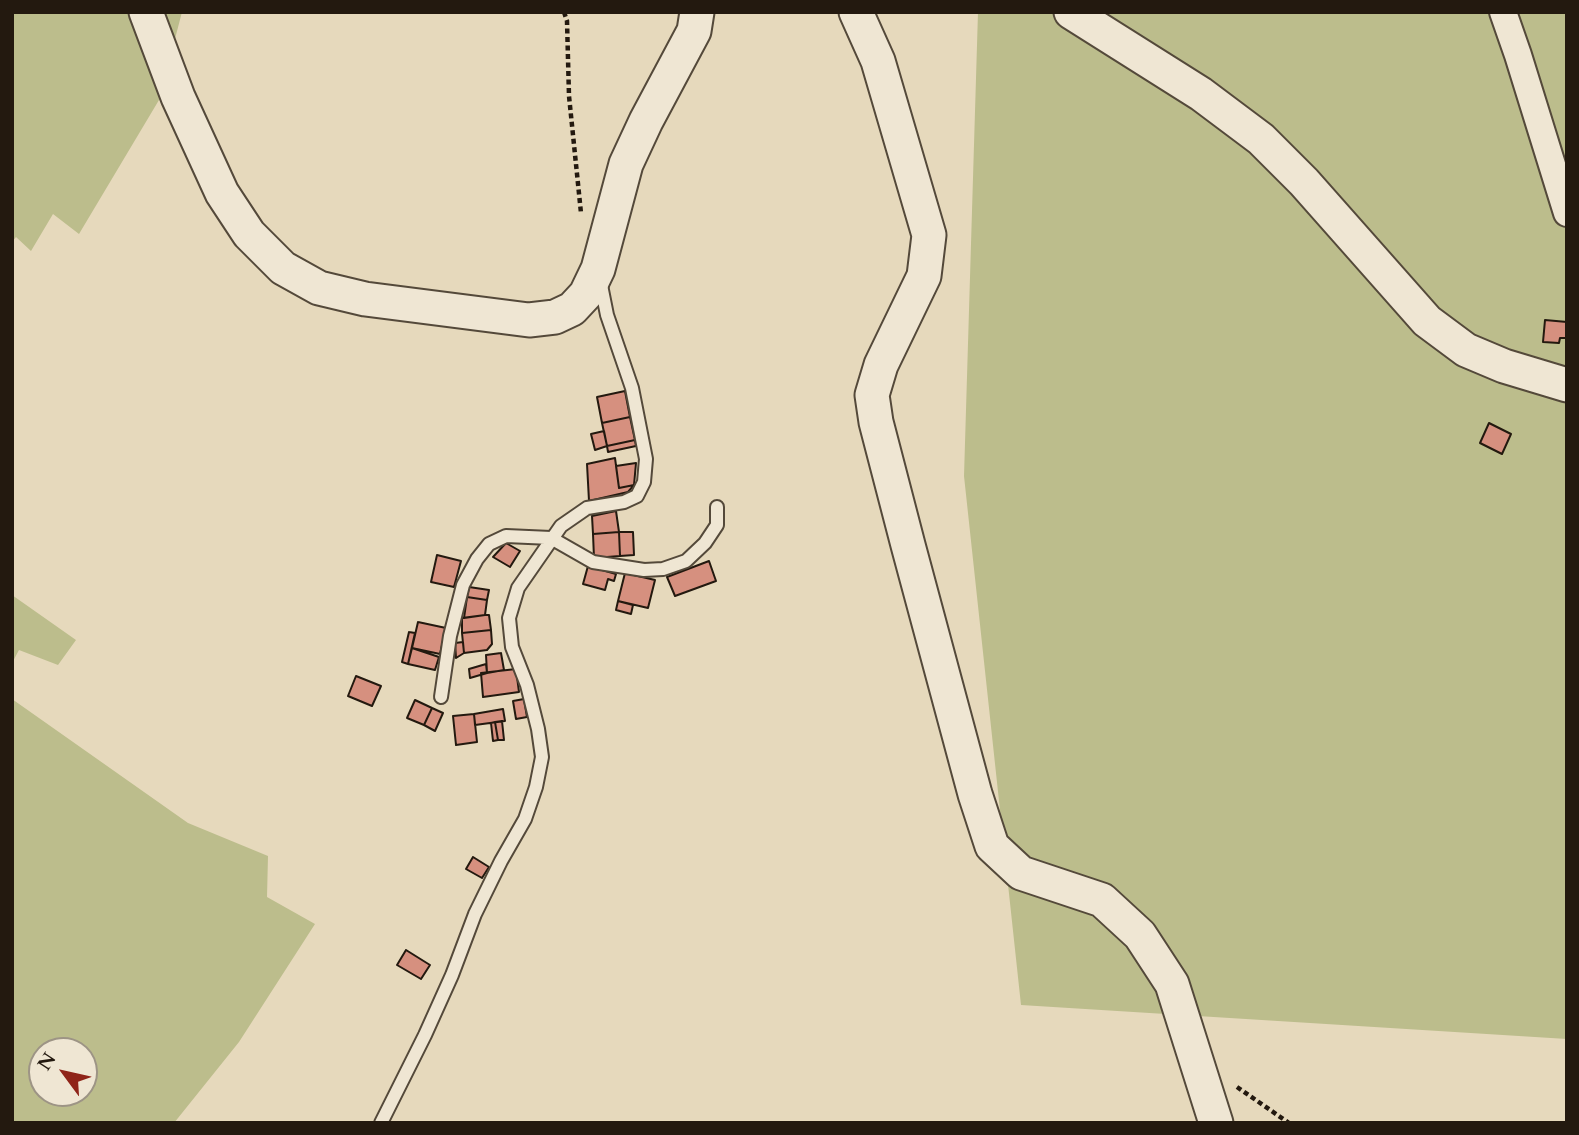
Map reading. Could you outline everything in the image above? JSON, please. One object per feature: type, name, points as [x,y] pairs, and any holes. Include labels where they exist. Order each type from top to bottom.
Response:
[{"type":"street","points":[[146,12],[177,96],[222,192],[249,234],[283,268],[319,288],[365,299],[530,320],[555,317],[572,309],[586,293],[598,269],[626,164],[694,31],[697,12]]},
{"type":"street","points":[[856,12],[878,61],[929,235],[924,276],[881,365],[872,395],[876,422],[979,807],[992,846],[1021,873],[1102,900],[1140,934],[1172,984],[1216,1123]]},
{"type":"street","points":[[1071,12],[1201,94],[1261,139],[1304,182],[1427,321],[1466,350],[1504,366],[1567,385]]},
{"type":"street","points":[[1503,12],[1567,213]]},
{"type":"lane","points":[[381,1123],[452,975],[475,914],[525,819],[536,787],[542,757],[538,729],[527,685],[513,647],[509,618],[518,588],[561,526],[587,508],[624,502],[637,496],[644,482],[646,458],[632,388],[607,315],[598,269]]},
{"type":"lane","points":[[441,697],[450,636],[463,585],[477,559],[489,544],[506,536],[551,538],[593,562],[643,570],[663,569],[686,561],[705,543],[717,525],[717,507]]},
{"type":"path","points":[[564,12],[567,21],[569,96],[581,222]]},
{"type":"green space","points":[[12,12],[182,12],[159,100],[79,234],[53,214],[31,251],[16,237],[12,242]]},
{"type":"green space","points":[[978,12],[1567,12],[1567,1039],[1021,1005],[964,476]]},
{"type":"green space","points":[[12,595],[76,640],[58,665],[19,650],[12,663]]},
{"type":"green space","points":[[12,699],[188,823],[268,856],[267,897],[315,924],[239,1042],[174,1123],[12,1123]]},
{"type":"building","points":[[1545,320],[1567,322],[1567,338],[1560,338],[1559,343],[1543,342]]},
{"type":"building","points":[[625,391],[630,417],[602,423],[597,397]]},
{"type":"building","points":[[630,417],[635,440],[607,446],[602,423]]},
{"type":"building","points":[[1489,423],[1511,434],[1502,454],[1480,443]]},
{"type":"building","points":[[604,431],[607,446],[595,450],[591,434]]},
{"type":"building","points":[[635,440],[636,446],[608,452],[607,446]]},
{"type":"building","points":[[615,458],[619,488],[634,485],[628,492],[589,501],[587,464]]},
{"type":"building","points":[[636,463],[634,485],[619,488],[616,466]]},
{"type":"building","points":[[616,511],[619,532],[593,534],[592,516]]},
{"type":"building","points":[[619,532],[620,556],[594,558],[593,534]]},
{"type":"building","points":[[619,532],[633,532],[634,555],[620,556]]},
{"type":"building","points":[[506,543],[520,551],[510,567],[493,557]]},
{"type":"building","points":[[437,555],[461,561],[454,587],[431,582]]},
{"type":"building","points":[[709,561],[716,581],[675,596],[667,577]]},
{"type":"building","points":[[588,566],[616,574],[614,581],[608,579],[605,590],[583,584]]},
{"type":"building","points":[[625,573],[655,580],[648,608],[618,601]]},
{"type":"building","points":[[469,587],[489,590],[487,600],[467,597]]},
{"type":"building","points":[[467,597],[487,600],[485,615],[464,618]]},
{"type":"building","points":[[618,601],[633,605],[631,614],[616,610]]},
{"type":"building","points":[[489,615],[491,630],[462,633],[462,618]]},
{"type":"building","points":[[418,622],[446,628],[440,654],[412,648]]},
{"type":"building","points":[[491,630],[492,644],[487,650],[464,653],[462,633]]},
{"type":"building","points":[[409,632],[415,633],[408,664],[402,662]]},
{"type":"building","points":[[463,642],[464,653],[456,658],[455,643]]},
{"type":"building","points":[[412,648],[439,657],[435,670],[408,664]]},
{"type":"building","points":[[501,653],[504,670],[487,673],[486,655]]},
{"type":"building","points":[[486,664],[487,673],[470,678],[469,669]]},
{"type":"building","points":[[516,669],[519,692],[483,697],[481,673]]},
{"type":"building","points":[[356,676],[381,686],[372,706],[348,696]]},
{"type":"building","points":[[524,699],[527,717],[516,719],[513,701]]},
{"type":"building","points":[[415,700],[432,708],[424,725],[407,718]]},
{"type":"building","points":[[432,708],[443,713],[435,731],[424,725]]},
{"type":"building","points":[[503,709],[505,721],[475,725],[474,714]]},
{"type":"building","points":[[474,714],[477,742],[456,745],[453,716]]},
{"type":"building","points":[[502,721],[504,740],[498,740],[495,722]]},
{"type":"building","points":[[495,722],[498,740],[493,741],[491,723]]},
{"type":"building","points":[[473,857],[489,867],[482,878],[466,869]]},
{"type":"building","points":[[406,950],[430,965],[421,979],[397,965]]}]
